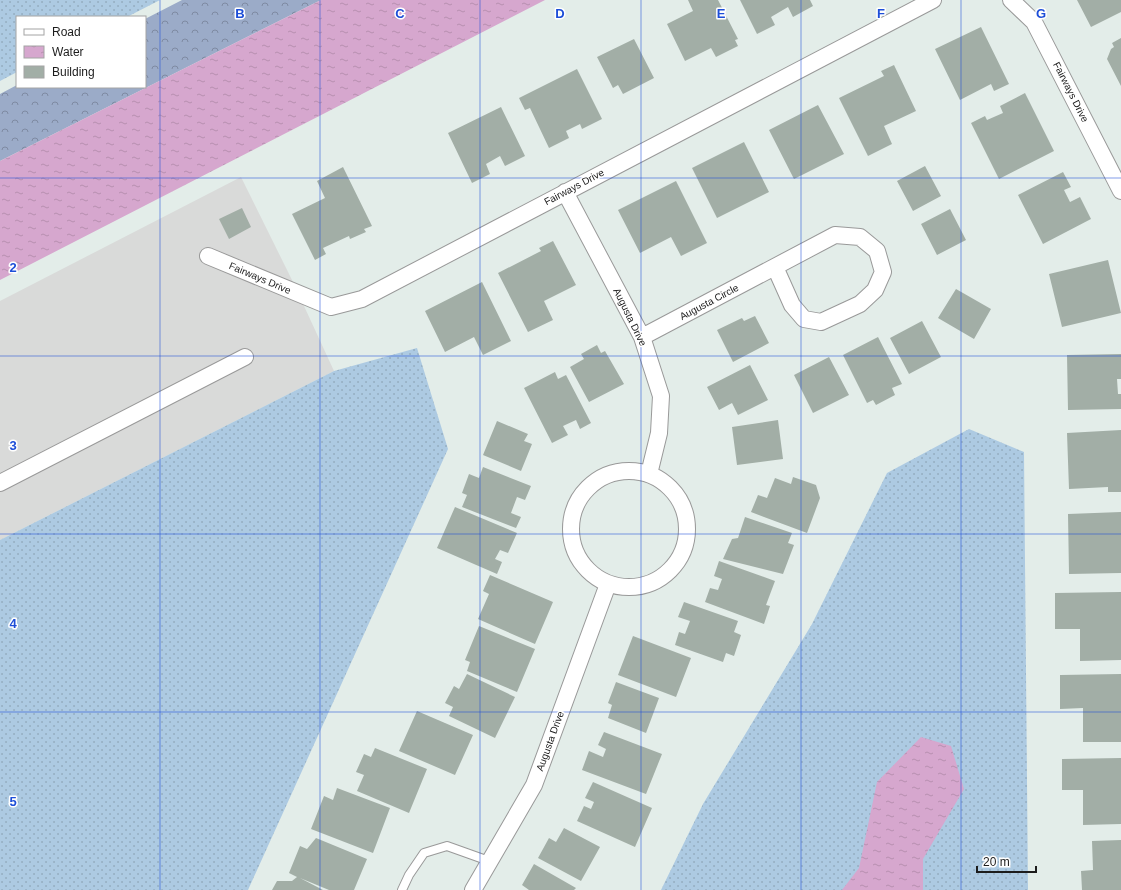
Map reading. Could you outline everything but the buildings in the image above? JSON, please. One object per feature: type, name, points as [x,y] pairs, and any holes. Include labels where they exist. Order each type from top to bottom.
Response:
[{"type":"street","name":"Fairways Drive","points":[[208,256],[331,306],[362,299],[933,0]]},
{"type":"street","name":"Fairways Drive","points":[[1011,0],[1034,22],[1121,191]]},
{"type":"street","name":"Augusta Drive","points":[[565,192],[642,337],[661,396],[659,433],[649,474]]},
{"type":"street","name":"Augusta Circle","points":[[642,337],[775,267],[835,236],[860,237],[877,251],[883,272],[875,290],[860,304],[821,322],[804,319],[792,305],[775,267]]},
{"type":"street","points":[[0,483],[245,357]]},
{"type":"street","points":[[631,471],[649,474],[667,484],[680,500],[686,519],[686,540],[679,559],[666,574],[648,584],[628,588],[608,584],[592,575],[580,562],[572,545],[570,527],[574,509],[583,493],[596,480],[613,473],[631,471]]},
{"type":"street","name":"Augusta Drive","points":[[473,890],[534,786],[608,584]]},
{"type":"lane","points":[[402,890],[409,874],[424,853],[447,846],[489,861]]},
{"type":"shaded area","points":[[0,0],[160,0],[129,16],[16,16],[16,73],[0,81]]},
{"type":"shaded area","points":[[241,177],[292,280],[334,371],[0,540],[0,301]]},
{"type":"shaded area","points":[[417,348],[448,449],[248,890],[0,890],[0,540],[334,371]]},
{"type":"shaded area","points":[[969,429],[1024,452],[1028,890],[661,890],[703,804],[812,624],[887,473]]},
{"type":"green space","points":[[182,0],[321,0],[146,88],[146,18]]},
{"type":"green space","points":[[16,86],[16,88],[146,88],[0,161],[0,94]]},
{"type":"water","points":[[321,0],[545,0],[0,280],[0,161]]},
{"type":"water","points":[[921,737],[951,746],[964,789],[923,859],[923,890],[842,890],[859,868],[877,782]]}]
